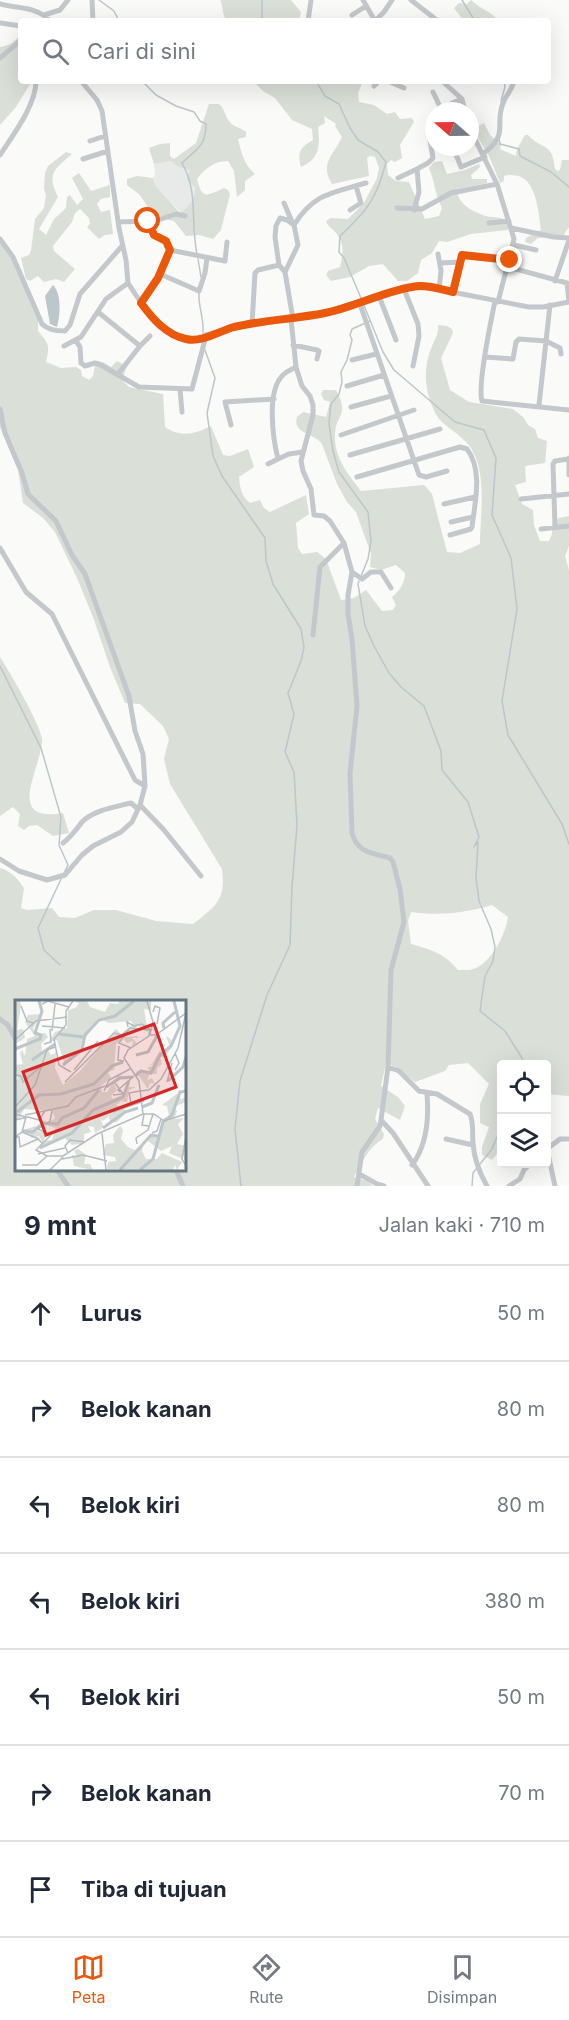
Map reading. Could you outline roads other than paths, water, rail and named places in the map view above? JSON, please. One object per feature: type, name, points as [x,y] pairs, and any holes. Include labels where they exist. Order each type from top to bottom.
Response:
[{"type":"street","points":[[44,15],[60,10],[68,0]]},
{"type":"street","points":[[92,0],[93,18]]},
{"type":"street","points":[[308,18],[311,0]]},
{"type":"street","points":[[363,0],[373,18]]},
{"type":"street","points":[[378,18],[392,0]]},
{"type":"street","points":[[411,0],[434,18]]},
{"type":"street","points":[[3,3],[28,8],[47,18]]},
{"type":"street","points":[[352,15],[366,6]]},
{"type":"street","points":[[0,23],[18,26]]},
{"type":"street","points":[[0,58],[18,42]]},
{"type":"street","points":[[0,155],[21,124],[36,90],[36,84]]},
{"type":"street","points":[[83,84],[100,105],[128,283],[151,318],[164,328],[186,339],[204,337],[252,322],[342,310],[413,286],[529,307],[569,302],[568,283],[508,267]]},
{"type":"street","points":[[395,84],[404,88]]},
{"type":"street","points":[[445,84],[463,102]]},
{"type":"street","points":[[457,156],[461,167],[484,156],[492,147],[501,130],[503,104],[513,84]]},
{"type":"street","points":[[433,92],[438,102]]},
{"type":"street","points":[[454,102],[462,99]]},
{"type":"street","points":[[90,141],[105,136]]},
{"type":"street","points":[[479,146],[497,184],[509,220],[514,245],[496,301],[485,357],[482,401],[539,405],[569,410]]},
{"type":"street","points":[[83,159],[108,151]]},
{"type":"street","points":[[398,178],[428,163],[433,156]]},
{"type":"street","points":[[414,210],[419,192],[417,169]]},
{"type":"street","points":[[294,225],[302,212],[314,200],[366,183]]},
{"type":"street","points":[[397,208],[414,210],[424,208],[451,193],[497,184]]},
{"type":"street","points":[[350,210],[362,203],[356,186]]},
{"type":"street","points":[[284,203],[294,225],[298,245],[285,272]]},
{"type":"street","points":[[118,222],[145,221],[149,223],[176,214],[185,216]]},
{"type":"street","points":[[294,225],[284,219],[279,219],[275,237],[279,265],[285,272],[293,318],[296,367],[302,386],[310,396],[313,405],[313,415],[301,466],[311,489],[314,515],[324,516],[330,521],[344,543],[352,572],[348,595],[348,614],[357,706],[350,773],[352,833],[359,848],[390,858],[393,862],[404,922],[391,970],[388,1067],[380,1126],[362,1152],[357,1186]]},
{"type":"street","points":[[489,223],[509,220]]},
{"type":"street","points":[[141,303],[160,274],[170,250],[166,241],[154,235],[149,223]]},
{"type":"street","points":[[511,228],[569,239],[555,281]]},
{"type":"street","points":[[0,238],[13,257],[42,324],[47,328],[61,331],[65,331],[70,325],[80,294],[122,246]]},
{"type":"street","points":[[170,250],[225,260],[227,242]]},
{"type":"street","points":[[514,245],[536,250]]},
{"type":"street","points":[[438,254],[439,289]]},
{"type":"street","points":[[453,292],[463,255],[510,260]]},
{"type":"street","points":[[160,274],[198,291],[205,273],[205,258]]},
{"type":"street","points":[[440,262],[460,262]]},
{"type":"street","points":[[252,322],[255,273],[258,270],[279,265]]},
{"type":"street","points":[[64,346],[81,337],[106,299],[128,283]]},
{"type":"street","points":[[404,290],[418,324],[419,336],[413,366]]},
{"type":"street","points":[[379,296],[396,340]]},
{"type":"street","points":[[362,303],[376,354],[419,474],[423,477],[447,471]]},
{"type":"street","points":[[539,405],[550,305]]},
{"type":"street","points":[[98,312],[140,346]]},
{"type":"street","points":[[118,374],[150,336]]},
{"type":"street","points":[[191,398],[204,349],[204,337]]},
{"type":"street","points":[[485,357],[511,360],[519,339],[546,341],[560,348],[561,354]]},
{"type":"street","points":[[76,341],[80,347],[82,364],[87,366],[96,363],[139,387],[192,389]]},
{"type":"street","points":[[293,345],[320,351],[317,360]]},
{"type":"street","points":[[352,360],[376,354]]},
{"type":"street","points":[[278,459],[272,437],[274,399],[282,375],[296,367]]},
{"type":"street","points":[[346,386],[384,375]]},
{"type":"street","points":[[180,389],[182,412]]},
{"type":"street","points":[[351,407],[391,396]]},
{"type":"street","points":[[231,425],[225,402],[274,399]]},
{"type":"street","points":[[0,409],[5,433],[22,472],[28,494],[56,521],[72,555],[85,574],[129,696],[135,731],[143,754],[145,786],[132,822],[121,832],[93,846],[65,875],[47,880],[28,875],[0,859]]},
{"type":"street","points":[[340,435],[414,410]]},
{"type":"street","points":[[350,455],[440,429]]},
{"type":"street","points":[[357,477],[460,447],[467,449],[474,461],[475,496],[471,529],[450,535]]},
{"type":"street","points":[[268,464],[289,454],[303,452]]},
{"type":"street","points":[[555,527],[553,464],[555,461],[569,458],[569,475]]},
{"type":"street","points":[[521,499],[569,494]]},
{"type":"street","points":[[444,504],[475,496]]},
{"type":"street","points":[[451,522],[473,517]]},
{"type":"street","points":[[541,529],[569,526]]},
{"type":"street","points":[[313,635],[320,567],[344,543]]},
{"type":"street","points":[[0,548],[26,592],[52,614],[135,780],[145,786]]},
{"type":"street","points":[[352,572],[360,578],[371,572],[381,572],[391,588]]},
{"type":"street","points":[[63,843],[72,836],[84,820],[103,810],[131,803],[139,807],[164,830],[201,876]]},
{"type":"street","points":[[0,1019],[8,1025],[15,1038]]},
{"type":"street","points":[[388,1067],[399,1071],[419,1091],[437,1094],[470,1114],[478,1169],[487,1186]]},
{"type":"street","points":[[412,1165],[419,1155],[425,1136],[427,1094]]},
{"type":"street","points":[[381,1120],[393,1133],[428,1186]]},
{"type":"street","points":[[446,1139],[473,1145]]},
{"type":"street","points":[[551,1146],[560,1139],[569,1139]]},
{"type":"street","points":[[509,1186],[520,1179],[526,1168]]},
{"type":"street","points":[[551,1168],[555,1186]]},
{"type":"street","points":[[58,1171],[68,1186]]},
{"type":"street","points":[[176,1171],[183,1186]]},
{"type":"street","points":[[359,1174],[384,1186]]},
{"type":"waterway","points":[[99,0],[114,11],[118,18]]},
{"type":"waterway","points":[[262,0],[262,18]]},
{"type":"waterway","points":[[462,0],[473,18]]},
{"type":"waterway","points":[[145,84],[156,95],[176,106],[194,112],[200,121],[206,124],[202,143],[182,163],[191,185],[197,254]]},
{"type":"waterway","points":[[318,84],[325,96],[339,104],[358,140],[378,152],[386,162],[375,195],[357,219],[340,236],[339,252],[344,258],[361,298]]},
{"type":"waterway","points":[[501,101],[504,84]]},
{"type":"waterway","points":[[499,139],[500,144],[519,149],[520,156],[551,172],[569,187]]},
{"type":"waterway","points":[[198,259],[201,277]]},
{"type":"waterway","points":[[199,293],[203,332]]},
{"type":"waterway","points":[[326,310],[362,299]]},
{"type":"waterway","points":[[363,303],[383,352],[394,370],[455,422],[484,430],[496,458],[492,515],[511,558],[517,609],[502,701],[508,735],[562,824],[569,844]]},
{"type":"waterway","points":[[255,320],[289,317]]},
{"type":"waterway","points":[[240,323],[250,321]]},
{"type":"waterway","points":[[361,576],[368,559],[371,541],[368,512],[339,472],[329,423],[331,404],[339,394],[342,382],[341,372],[347,360],[352,329],[370,321]]},
{"type":"waterway","points":[[203,334],[224,328]]},
{"type":"waterway","points":[[205,350],[215,378],[207,413],[213,456],[222,476],[265,538],[266,561],[273,584],[301,629],[304,647],[288,693],[294,714],[285,752],[294,772],[297,825],[290,945],[267,995],[240,1081],[235,1129],[241,1186]]},
{"type":"waterway","points":[[359,581],[365,626],[374,646],[389,673],[401,687],[424,706],[441,751],[442,770],[468,802],[479,837],[474,847],[478,842],[476,878],[479,901],[491,929],[495,947],[493,961],[485,976],[480,1011],[505,1031],[522,1060]]},
{"type":"waterway","points":[[0,666],[41,748],[61,817],[59,845],[68,865],[64,873]]},
{"type":"waterway","points":[[60,965],[44,950],[38,928],[62,877]]},
{"type":"waterway","points":[[480,1164],[492,1149],[497,1137]]},
{"type":"waterway","points":[[472,1186],[473,1173],[477,1168]]}]
